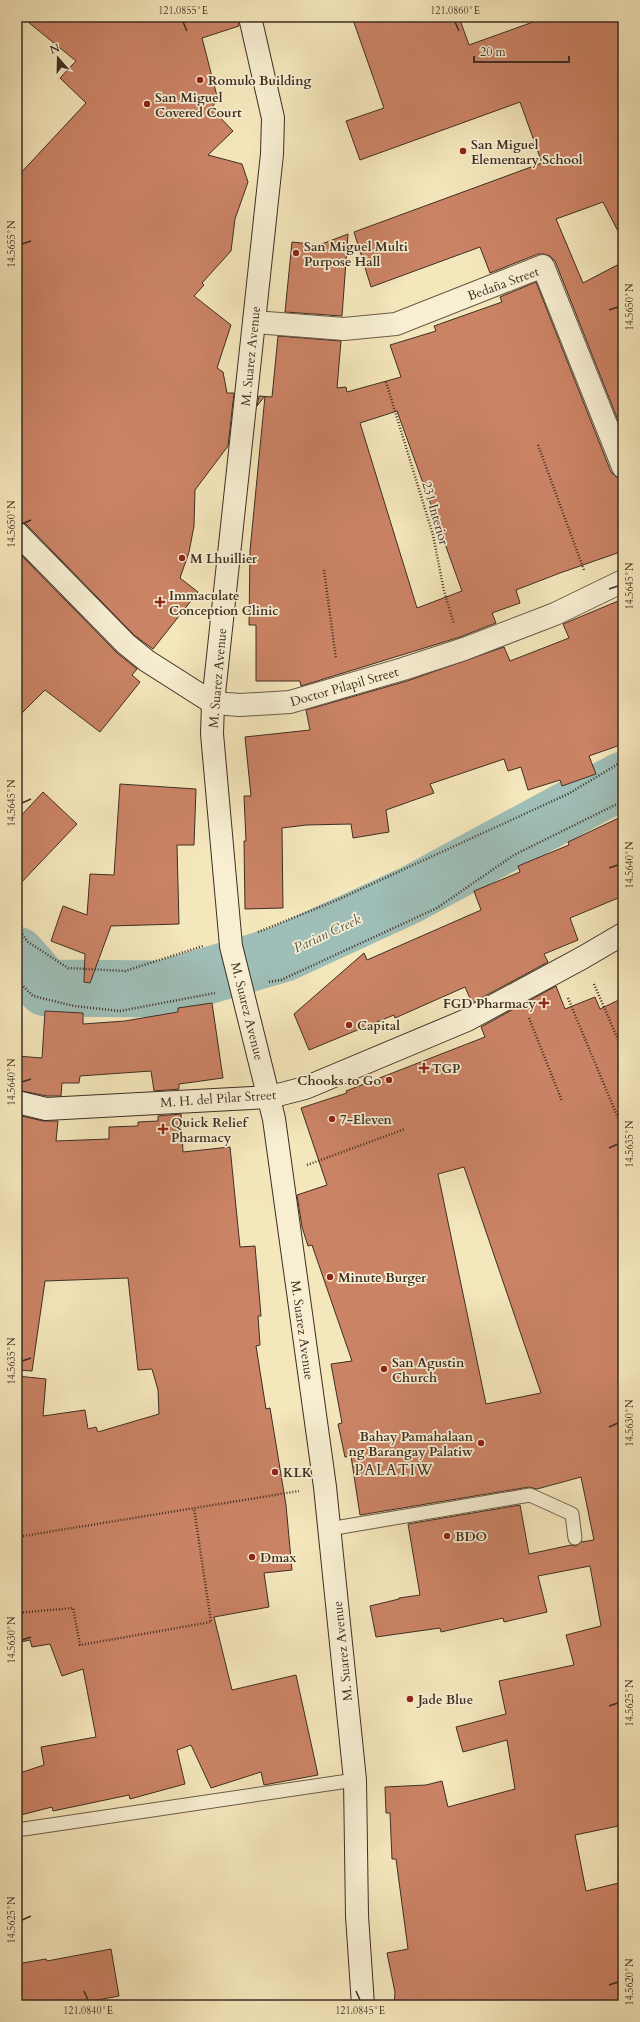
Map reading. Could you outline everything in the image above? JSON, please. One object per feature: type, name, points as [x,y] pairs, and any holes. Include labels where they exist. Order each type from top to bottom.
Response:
[{"type":"street","name":"M. Suarez Avenue","points":[[250,17],[273,118],[271,161],[213,702],[212,734],[231,942],[270,1097],[325,1487],[354,1780],[356,1916],[363,2005]]},
{"type":"street","name":"Bedaña Street","points":[[254,322],[344,329],[396,324],[543,266],[623,467]]},
{"type":"street","name":"Doctor Pilapil Street","points":[[17,533],[126,644],[147,661],[213,702],[240,706],[290,702],[464,649],[555,614],[623,581]]},
{"type":"street","name":"M. H. del Pilar Street","points":[[17,1102],[46,1109],[270,1097],[305,1088],[467,1020],[557,972],[623,934]]},
{"type":"lane","points":[[329,1529],[530,1495],[572,1514],[575,1538]]},
{"type":"lane","points":[[17,1830],[354,1780]]},
{"type":"path","name":"231 Interior","points":[[386,382],[433,535],[444,591],[464,649]]},
{"type":"path","points":[[538,444],[593,595]]},
{"type":"path","points":[[324,570],[340,688]]},
{"type":"path","points":[[17,927],[28,942],[68,968],[125,971],[231,942],[265,930],[337,900],[568,794],[623,760]]},
{"type":"path","points":[[17,980],[33,996],[74,1006],[120,1010],[241,986],[281,980],[437,908],[514,856],[623,801]]},
{"type":"path","points":[[582,958],[623,1051]]},
{"type":"path","points":[[557,972],[623,1130]]},
{"type":"path","points":[[518,992],[562,1101]]},
{"type":"path","points":[[282,1174],[405,1129]]},
{"type":"path","points":[[17,1537],[325,1487]]},
{"type":"path","points":[[17,1613],[73,1608],[80,1645],[211,1622],[194,1508]]},
{"type":"building","points":[[22,17],[238,17],[239,26],[202,38],[218,100],[211,108],[233,131],[208,155],[242,164],[248,182],[235,219],[231,251],[202,283],[204,285],[194,296],[231,325],[217,368],[223,372],[227,393],[234,393],[228,446],[195,490],[194,526],[189,552],[180,578],[198,592],[153,649],[134,635],[26,524],[17,521],[17,177],[86,103],[60,78],[76,61]]},
{"type":"building","points":[[352,17],[459,17],[469,45],[547,17],[618,17],[623,30],[623,241],[603,202],[556,219],[583,283],[623,262],[623,433],[555,261],[550,256],[538,254],[490,273],[480,247],[371,287],[354,232],[542,163],[520,102],[360,160],[346,121],[384,108]]},
{"type":"building","points":[[348,234],[342,316],[285,312],[292,242],[319,245]]},
{"type":"building","points":[[536,282],[611,472],[616,477],[623,479],[623,551],[516,590],[520,603],[492,613],[496,623],[460,637],[301,686],[300,681],[256,681],[256,625],[249,625],[250,551],[265,396],[272,397],[278,336],[341,341],[337,388],[346,387],[347,392],[401,377],[390,345],[436,331],[434,326],[502,302],[500,297]],"holes":[[[397,411],[462,591],[417,608],[360,423]]]},
{"type":"building","points":[[259,396],[265,396],[257,406]]},
{"type":"building","points":[[17,551],[117,653],[137,669],[132,675],[140,682],[100,732],[45,690],[17,718]]},
{"type":"building","points":[[623,599],[623,744],[589,756],[596,774],[562,786],[560,780],[528,790],[521,767],[508,771],[504,759],[430,784],[434,793],[386,810],[389,832],[353,838],[351,824],[306,825],[282,828],[283,908],[245,909],[244,841],[246,841],[244,796],[251,796],[245,737],[310,730],[306,710],[407,681],[504,647],[510,661],[569,638],[563,624]]},
{"type":"building","points":[[120,784],[196,789],[194,845],[177,845],[179,924],[111,926],[90,983],[84,982],[85,954],[51,941],[63,906],[87,915],[90,874],[114,875]]},
{"type":"building","points":[[43,792],[77,824],[17,887],[17,820]]},
{"type":"building","points":[[623,816],[623,896],[570,918],[578,940],[544,954],[548,962],[472,1003],[465,987],[395,1018],[394,1015],[309,1050],[294,1014],[364,953],[367,960],[481,910],[474,891],[520,872],[518,866],[569,845],[568,842]]},
{"type":"building","points":[[556,986],[565,1009],[595,997],[600,1009],[623,998],[623,1825],[575,1835],[586,1891],[623,1882],[623,2001],[584,2003],[584,2005],[394,2005],[395,1992],[387,1953],[408,1949],[396,1859],[392,1859],[390,1813],[386,1813],[385,1787],[426,1785],[442,1781],[448,1807],[515,1789],[507,1740],[463,1752],[456,1727],[506,1714],[499,1681],[574,1665],[566,1635],[601,1626],[590,1566],[538,1576],[547,1612],[504,1622],[503,1618],[441,1632],[440,1628],[376,1637],[370,1606],[399,1598],[420,1595],[408,1524],[520,1505],[529,1554],[571,1545],[576,1546],[581,1542],[594,1540],[581,1477],[537,1489],[529,1487],[360,1515],[351,1456],[345,1457],[338,1424],[342,1423],[331,1364],[352,1361],[312,1245],[308,1246],[302,1227],[297,1195],[327,1185],[301,1108],[347,1093],[346,1091],[485,1037],[481,1027]],"holes":[[[464,1167],[541,1393],[486,1404],[438,1174]]]},
{"type":"building","points":[[212,1003],[223,1078],[179,1084],[179,1089],[154,1091],[151,1071],[80,1076],[79,1083],[62,1083],[61,1096],[47,1096],[17,1090],[17,1056],[42,1058],[45,1011],[83,1013],[83,1024],[125,1021],[178,1012],[178,1008]]},
{"type":"building","points":[[181,1114],[183,1152],[230,1147],[240,1247],[255,1246],[261,1316],[258,1316],[260,1345],[256,1346],[266,1409],[270,1408],[286,1505],[292,1570],[264,1573],[269,1607],[214,1617],[232,1690],[296,1675],[318,1775],[264,1785],[261,1772],[211,1788],[191,1745],[177,1750],[185,1784],[130,1799],[129,1795],[53,1811],[52,1807],[17,1816],[17,1774],[44,1765],[41,1747],[96,1737],[83,1669],[62,1676],[50,1644],[32,1647],[30,1640],[17,1643],[17,1376],[46,1379],[43,1416],[85,1410],[88,1429],[96,1427],[98,1432],[159,1414],[158,1390],[152,1369],[138,1370],[128,1278],[45,1281],[32,1371],[17,1370],[17,1115],[43,1121],[58,1121],[56,1141],[109,1139],[109,1127],[138,1126],[138,1122],[158,1121],[158,1116]]},
{"type":"building","points":[[111,1949],[119,1996],[70,2005],[59,2005],[58,2000],[17,2005],[17,1964],[46,1959],[47,1961]]},
{"type":"waterway","name":"Parian Creek","points":[[17,955],[46,988],[162,989],[282,954],[410,895],[623,780]]},
{"type":"place","name":"Romulo Building","points":[[200,80]]},
{"type":"place","name":"San Miguel Covered Court","points":[[147,104]]},
{"type":"place","name":"San Miguel Elementary School","points":[[463,151]]},
{"type":"place","name":"San Miguel Multi Purpose Hall","points":[[296,253]]},
{"type":"place","name":"M Lhuillier","points":[[182,558]]},
{"type":"place","name":"Immaculate Conception Clinic","points":[[160,602]]},
{"type":"place","name":"FGD Pharmacy","points":[[544,1003]]},
{"type":"place","name":"Capital","points":[[349,1025]]},
{"type":"place","name":"TGP","points":[[424,1068]]},
{"type":"place","name":"Chooks to Go","points":[[389,1080]]},
{"type":"place","name":"7-Eleven","points":[[332,1119]]},
{"type":"place","name":"Quick Relief Pharmacy","points":[[163,1129]]},
{"type":"place","name":"Minute Burger","points":[[330,1277]]},
{"type":"place","name":"San Agustin Church","points":[[384,1369]]},
{"type":"place","name":"Bahay Pamahalaan ng Barangay Palatiw","points":[[481,1443]]},
{"type":"place","name":"KLK","points":[[275,1472]]},
{"type":"place","name":"BDO","points":[[447,1536]]},
{"type":"place","name":"Dmax","points":[[252,1557]]},
{"type":"place","name":"Jade Blue","points":[[410,1699]]},
{"type":"district","name":"PALATIW","points":[[394,1470]]}]
